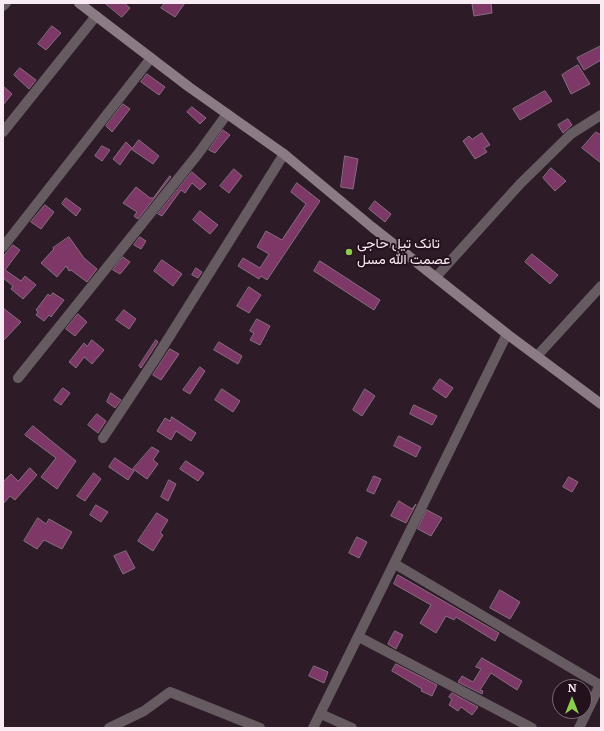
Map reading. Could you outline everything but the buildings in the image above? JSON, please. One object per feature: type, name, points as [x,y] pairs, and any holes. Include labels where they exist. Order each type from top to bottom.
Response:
[{"type":"main road","points":[[80,3],[151,58],[284,154],[507,334],[601,404]]},
{"type":"street","points":[[3,6],[6,3]]},
{"type":"street","points":[[3,132],[96,16]]},
{"type":"street","points":[[3,246],[151,58]]},
{"type":"street","points":[[18,378],[198,154],[227,114]]},
{"type":"street","points":[[436,277],[531,173],[570,134],[601,115]]},
{"type":"street","points":[[103,438],[156,358],[284,154]]},
{"type":"street","points":[[537,356],[601,286]]},
{"type":"street","points":[[313,728],[507,334]]},
{"type":"street","points":[[395,564],[600,685],[579,728]]},
{"type":"street","points":[[359,637],[532,728]]},
{"type":"street","points":[[109,728],[144,711],[170,692],[260,728]]},
{"type":"street","points":[[321,714],[352,728]]},
{"type":"place","name":"تانک تیل حاجی عصمت الله مسل","points":[[349,252]]}]
